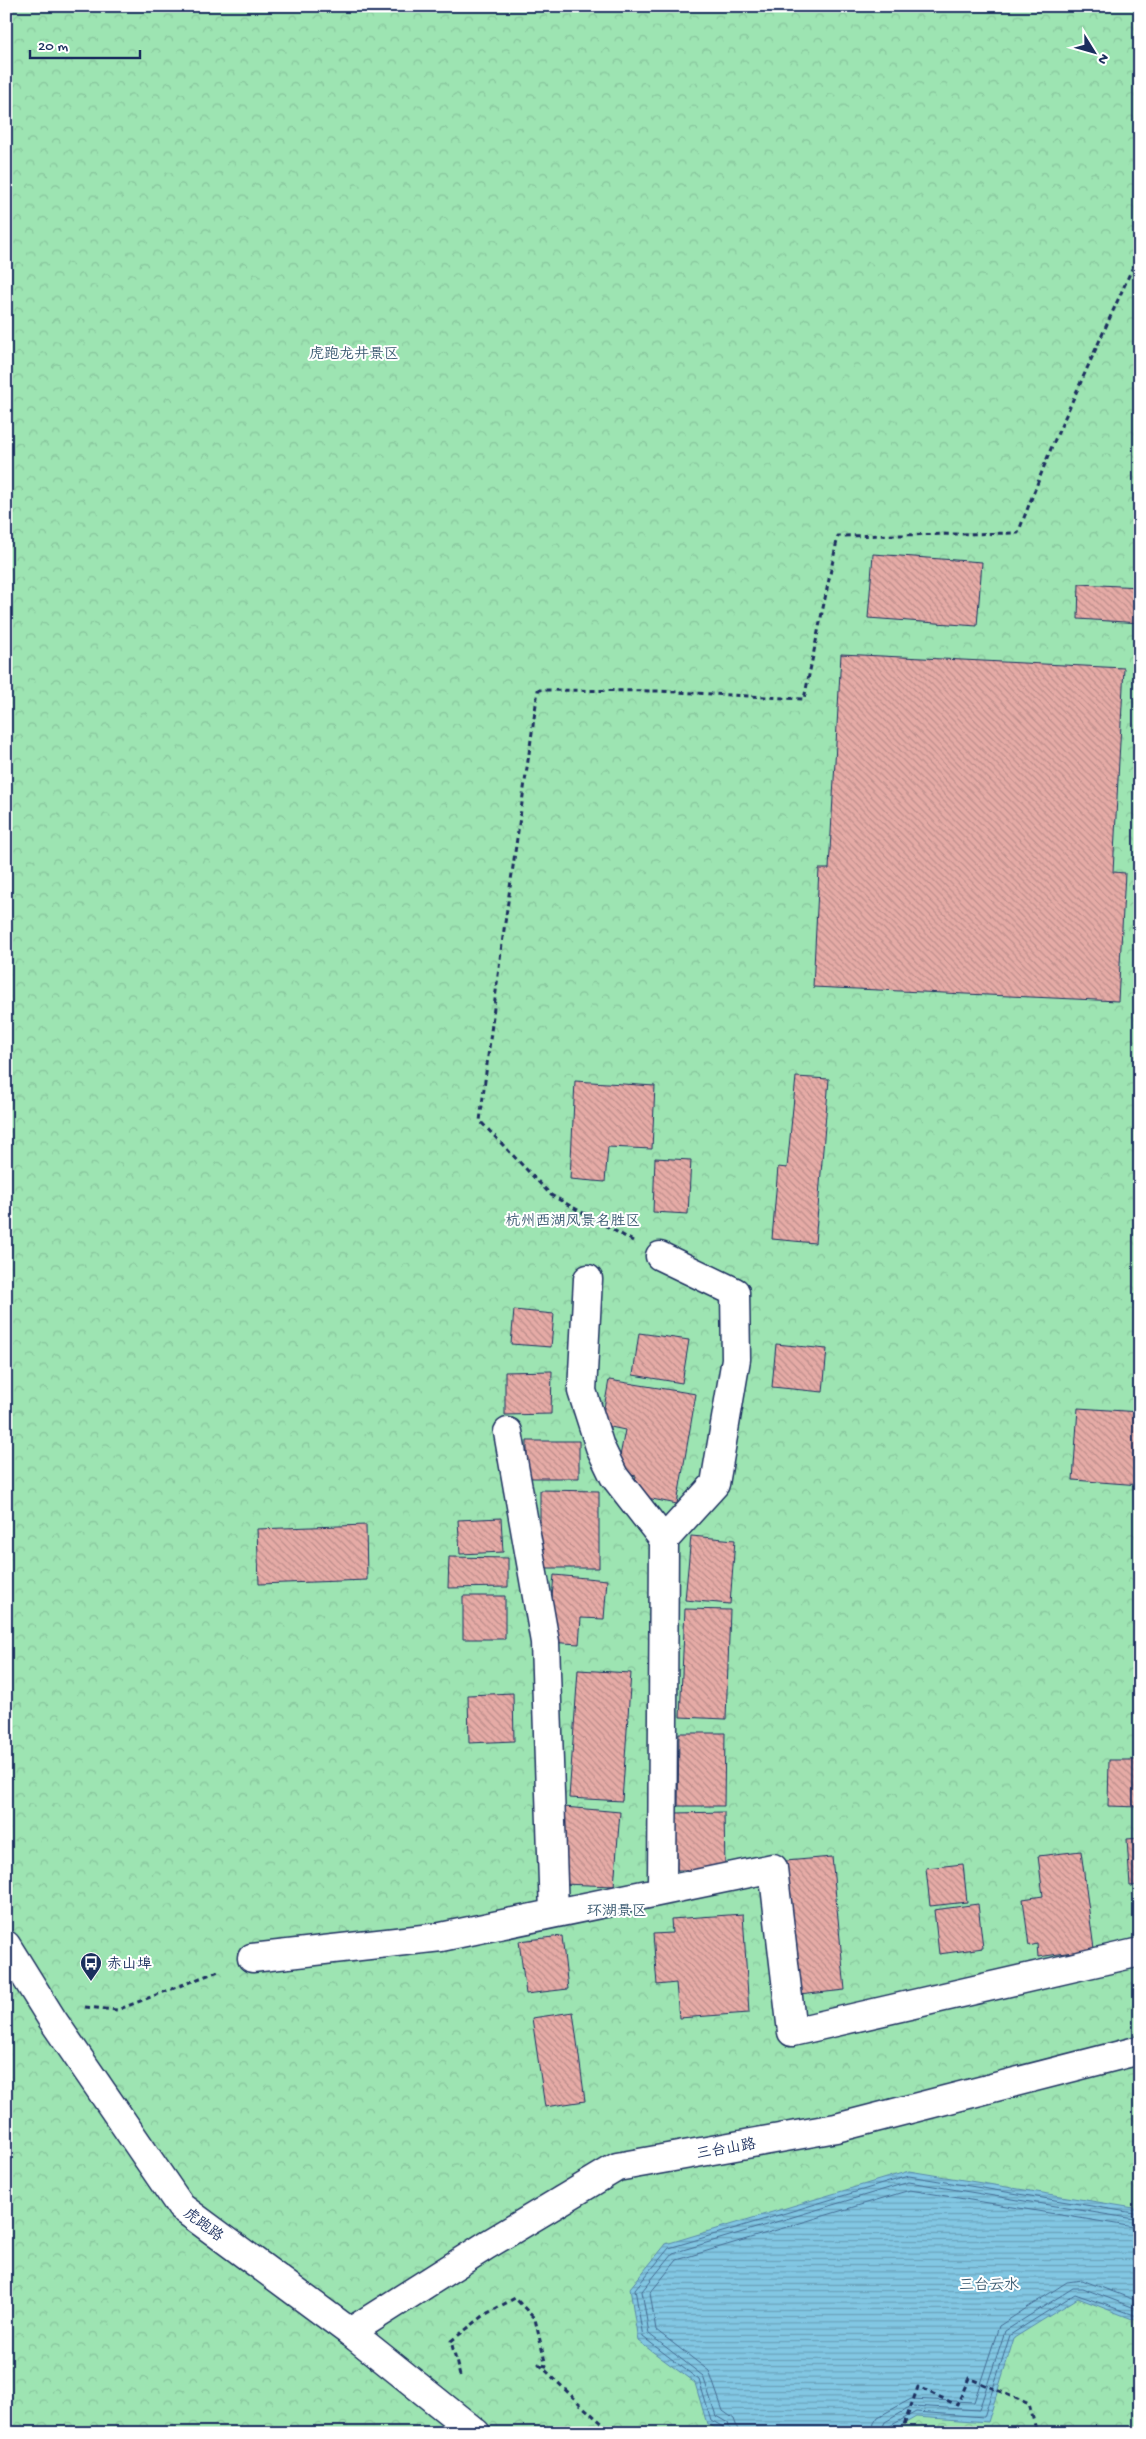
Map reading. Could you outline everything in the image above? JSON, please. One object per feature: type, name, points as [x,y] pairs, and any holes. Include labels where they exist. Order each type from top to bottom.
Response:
[{"type":"street","points":[[660,1256],[734,1292],[736,1349],[715,1484],[664,1540]]},
{"type":"street","points":[[588,1279],[582,1391],[600,1447],[614,1476],[664,1540],[662,1891]]},
{"type":"street","points":[[508,1432],[545,1642],[554,1913]]},
{"type":"street","points":[[252,1958],[441,1937],[773,1868],[792,2032],[1140,1952]]},
{"type":"street","name":"虎跑路","points":[[6,1945],[42,2003],[181,2207],[350,2332],[476,2433]]},
{"type":"street","name":"三台山路","points":[[350,2332],[487,2245],[617,2167],[836,2128],[1140,2050]]},
{"type":"path","points":[[660,1256],[551,1194],[480,1120],[501,951],[538,690],[660,691],[804,699],[838,536],[1018,533],[1052,446],[1140,251]]},
{"type":"path","points":[[42,2003],[117,2010],[252,1958]]},
{"type":"path","points":[[444,2407],[469,2395],[458,2372],[451,2342],[486,2314],[515,2298],[535,2319],[546,2366],[539,2364],[613,2433]]},
{"type":"path","points":[[901,2433],[918,2387],[958,2405],[969,2378],[1029,2404],[1037,2433]]},
{"type":"green space","name":"环湖景区","points":[[6,6],[1140,6],[1140,2433],[6,2433]]},
{"type":"water","points":[[909,2171],[1140,2209],[1140,2322],[1078,2298],[1014,2338],[988,2422],[916,2417],[888,2433],[724,2433],[707,2424],[695,2383],[638,2341],[630,2288],[666,2244]]},
{"type":"building","points":[[873,554],[982,562],[977,626],[868,618]]},
{"type":"building","points":[[1079,584],[1140,587],[1140,623],[1078,619]]},
{"type":"building","points":[[841,654],[1124,668],[1113,872],[1125,873],[1118,1001],[813,987],[819,869],[829,869]]},
{"type":"building","points":[[796,1077],[829,1079],[815,1243],[772,1239],[778,1167],[787,1168]]},
{"type":"building","points":[[575,1081],[655,1086],[652,1149],[608,1147],[605,1182],[570,1179]]},
{"type":"building","points":[[655,1158],[691,1160],[688,1214],[653,1212]]},
{"type":"building","points":[[514,1310],[554,1314],[551,1347],[511,1344]]},
{"type":"building","points":[[639,1333],[689,1340],[682,1383],[633,1375]]},
{"type":"building","points":[[776,1344],[827,1349],[823,1392],[772,1387]]},
{"type":"building","points":[[552,1371],[551,1414],[505,1415],[505,1372]]},
{"type":"building","points":[[609,1380],[696,1394],[677,1504],[632,1495],[636,1476],[617,1472],[625,1430],[601,1425]]},
{"type":"building","points":[[1078,1408],[1140,1412],[1140,1485],[1073,1480]]},
{"type":"building","points":[[527,1441],[579,1441],[579,1478],[527,1478]]},
{"type":"building","points":[[540,1490],[599,1491],[599,1568],[540,1568]]},
{"type":"building","points":[[501,1518],[503,1552],[460,1554],[458,1520]]},
{"type":"building","points":[[366,1525],[367,1580],[259,1584],[257,1529]]},
{"type":"building","points":[[691,1536],[735,1540],[730,1604],[685,1600]]},
{"type":"building","points":[[449,1557],[508,1558],[508,1587],[448,1588]]},
{"type":"building","points":[[554,1575],[607,1580],[604,1619],[581,1618],[579,1644],[548,1642]]},
{"type":"building","points":[[463,1596],[505,1596],[505,1639],[463,1639]]},
{"type":"building","points":[[685,1609],[730,1610],[726,1719],[680,1717]]},
{"type":"building","points":[[578,1670],[631,1673],[622,1801],[569,1798]]},
{"type":"building","points":[[513,1693],[514,1741],[469,1743],[468,1695]]},
{"type":"building","points":[[679,1733],[725,1733],[724,1806],[678,1806]]},
{"type":"building","points":[[1109,1760],[1140,1760],[1140,1807],[1108,1806]]},
{"type":"building","points":[[564,1807],[620,1812],[614,1886],[562,1884]]},
{"type":"building","points":[[724,1812],[725,1870],[677,1870],[676,1813]]},
{"type":"building","points":[[1140,1838],[1140,1885],[1130,1886],[1127,1839]]},
{"type":"building","points":[[1081,1851],[1094,1949],[1038,1957],[1037,1944],[1029,1946],[1023,1899],[1043,1896],[1038,1856]]},
{"type":"building","points":[[832,1857],[845,1990],[799,1995],[786,1861]]},
{"type":"building","points":[[963,1864],[967,1902],[930,1906],[926,1868]]},
{"type":"building","points":[[978,1904],[983,1948],[939,1954],[934,1910]]},
{"type":"building","points":[[743,1914],[749,2013],[679,2018],[676,1983],[657,1985],[653,1934],[672,1933],[671,1919]]},
{"type":"building","points":[[562,1936],[568,1989],[526,1994],[519,1941]]},
{"type":"building","points":[[573,2012],[585,2101],[545,2107],[532,2018]]},
{"type":"place","name":"赤山埠","points":[[91,1982]]},
{"type":"park label","name":"虎跑龙井景区","points":[[354,353]]},
{"type":"park label","name":"杭州西湖风景名胜区","points":[[573,1220]]},
{"type":"park label","name":"三台云水","points":[[989,2284]]}]
